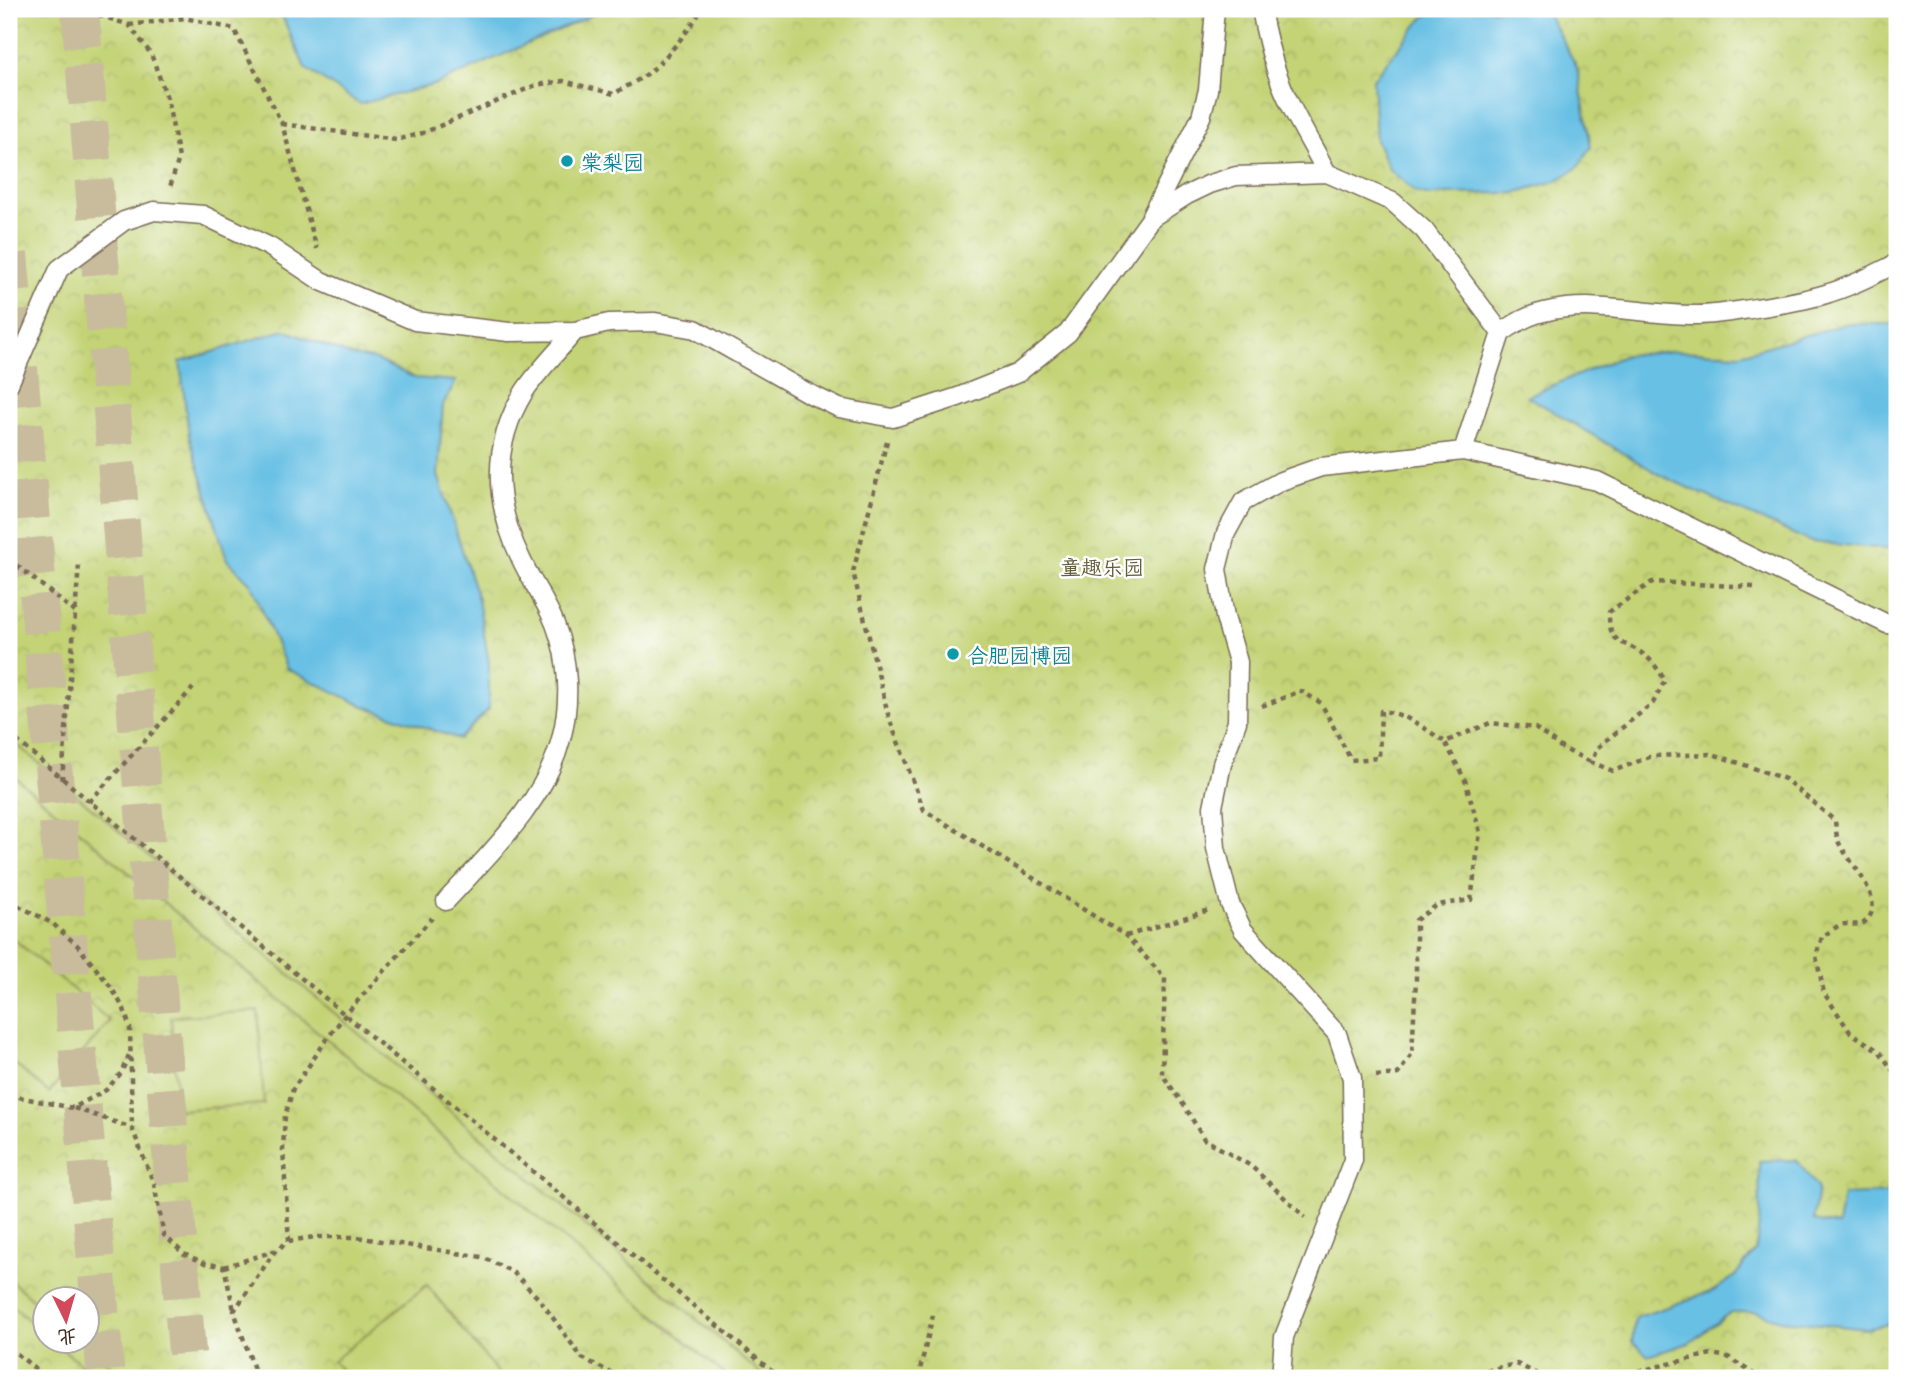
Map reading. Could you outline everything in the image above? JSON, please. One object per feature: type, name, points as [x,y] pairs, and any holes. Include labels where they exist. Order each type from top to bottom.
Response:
[{"type":"lane","points":[[9,384],[59,269],[124,221],[153,211],[203,215],[270,247],[321,281],[415,321],[509,332],[575,331],[609,323],[655,322],[695,329],[839,408],[892,418],[958,397],[1018,373],[1068,333],[1151,218],[1200,117],[1208,90],[1214,9]]},
{"type":"lane","points":[[1261,9],[1277,74],[1327,173]]},
{"type":"lane","points":[[1151,218],[1187,195],[1236,176],[1327,173],[1393,202],[1424,230],[1501,332]]},
{"type":"lane","points":[[1463,451],[1501,332],[1523,319],[1543,312],[1573,307],[1601,307],[1661,314],[1730,313],[1829,293],[1897,263]]},
{"type":"lane","points":[[446,901],[498,844],[536,795],[544,783],[561,739],[566,707],[565,656],[555,622],[520,556],[503,513],[499,466],[506,434],[525,391],[575,331]]},
{"type":"lane","points":[[1281,1378],[1283,1337],[1353,1160],[1352,1077],[1336,1034],[1243,930],[1230,904],[1216,848],[1213,807],[1222,764],[1237,722],[1238,662],[1225,617],[1217,569],[1226,533],[1243,502],[1281,481],[1321,467],[1463,451],[1597,481],[1887,624],[1897,625]]},
{"type":"path","points":[[80,9],[129,25],[185,18],[234,29],[282,124],[317,246],[321,281]]},
{"type":"path","points":[[282,124],[396,139],[424,133],[536,85],[562,81],[614,94],[651,71],[701,9]]},
{"type":"path","points":[[129,25],[151,54],[166,98],[179,158],[172,185],[153,211]]},
{"type":"path","points":[[892,418],[853,572],[890,718],[924,810],[1126,936],[1165,978],[1162,1074],[1204,1139],[1251,1166],[1324,1235]]},
{"type":"path","points":[[9,559],[75,612]]},
{"type":"path","points":[[62,780],[79,564]]},
{"type":"path","points":[[1591,762],[1598,747],[1653,703],[1665,680],[1648,657],[1613,637],[1609,626],[1609,612],[1652,582],[1756,587],[1781,572]]},
{"type":"path","points":[[89,802],[193,688]]},
{"type":"path","points":[[1237,716],[1301,691],[1321,703],[1352,760],[1379,758],[1381,711],[1393,712],[1410,719],[1445,742],[1465,780],[1480,832],[1471,900],[1437,905],[1416,920],[1412,1054],[1398,1074],[1352,1077]]},
{"type":"path","points":[[1445,742],[1490,723],[1535,729],[1562,748],[1613,771],[1652,756],[1713,754],[1785,779],[1835,821],[1838,841],[1866,881],[1872,912],[1866,921],[1858,925],[1842,924],[1822,937],[1816,956],[1824,993],[1850,1032],[1880,1052],[1897,1077]]},
{"type":"path","points":[[9,734],[780,1378]]},
{"type":"path","points":[[289,1241],[283,1149],[285,1116],[293,1089],[345,1015],[446,901]]},
{"type":"path","points":[[9,902],[52,923],[77,946],[111,987],[124,1009],[130,1028],[132,1128],[155,1184],[164,1235],[184,1254],[224,1267],[275,1251],[289,1241],[315,1237],[356,1237],[482,1257],[513,1272],[540,1300],[582,1358],[611,1376],[622,1378]]},
{"type":"path","points":[[1126,936],[1230,904]]},
{"type":"path","points":[[73,1108],[106,1090],[121,1073],[131,1051]]},
{"type":"path","points":[[9,1095],[73,1108],[132,1128]]},
{"type":"path","points":[[234,1311],[275,1251]]},
{"type":"path","points":[[224,1267],[234,1311],[257,1378]]},
{"type":"path","points":[[918,1378],[934,1311]]},
{"type":"path","points":[[9,1347],[46,1378]]},
{"type":"path","points":[[1609,1378],[1711,1353],[1728,1357],[1760,1378]]},
{"type":"path","points":[[1447,1378],[1517,1364],[1545,1378]]},
{"type":"green space","name":"合肥园博园","points":[[9,9],[1897,9],[1897,1378],[9,1378]]},
{"type":"green space","points":[[9,738],[766,1378],[729,1378],[9,772]]},
{"type":"green space","points":[[9,935],[110,1021],[49,1093],[9,1059]]},
{"type":"green space","points":[[258,1011],[264,1104],[178,1110],[171,1017]]},
{"type":"green space","points":[[9,1279],[32,1299],[32,1323],[9,1303]]},
{"type":"green space","points":[[427,1285],[502,1378],[348,1378],[333,1361]]},
{"type":"green space","points":[[71,1356],[99,1356],[125,1378],[98,1378]]},
{"type":"water","points":[[279,9],[602,9],[437,84],[360,104],[305,68]]},
{"type":"water","points":[[1437,9],[1545,9],[1577,67],[1591,147],[1577,168],[1556,181],[1514,193],[1430,196],[1415,192],[1389,169],[1376,140],[1373,79],[1422,19]]},
{"type":"water","points":[[1845,324],[1897,324],[1897,550],[1811,542],[1662,476],[1527,396],[1626,355],[1678,351],[1740,354]]},
{"type":"water","points":[[284,330],[352,356],[374,359],[415,378],[456,381],[443,405],[438,475],[478,599],[489,663],[489,709],[459,739],[361,705],[287,669],[251,584],[227,560],[189,436],[180,362]]},
{"type":"water","points":[[1797,1160],[1818,1189],[1813,1221],[1838,1226],[1843,1195],[1897,1193],[1897,1322],[1867,1329],[1781,1320],[1756,1312],[1731,1312],[1689,1343],[1648,1356],[1632,1342],[1635,1318],[1713,1291],[1734,1277],[1756,1250],[1760,1213],[1759,1161]]},
{"type":"tunnel","points":[[80,9],[189,1378]]},
{"type":"tunnel","points":[[9,254],[106,1378]]},
{"type":"place","name":"棠梨园","points":[[567,161]]},
{"type":"place","name":"合肥园博园","points":[[953,654]]},
{"type":"park label","name":"童趣乐园","points":[[1102,566]]}]
